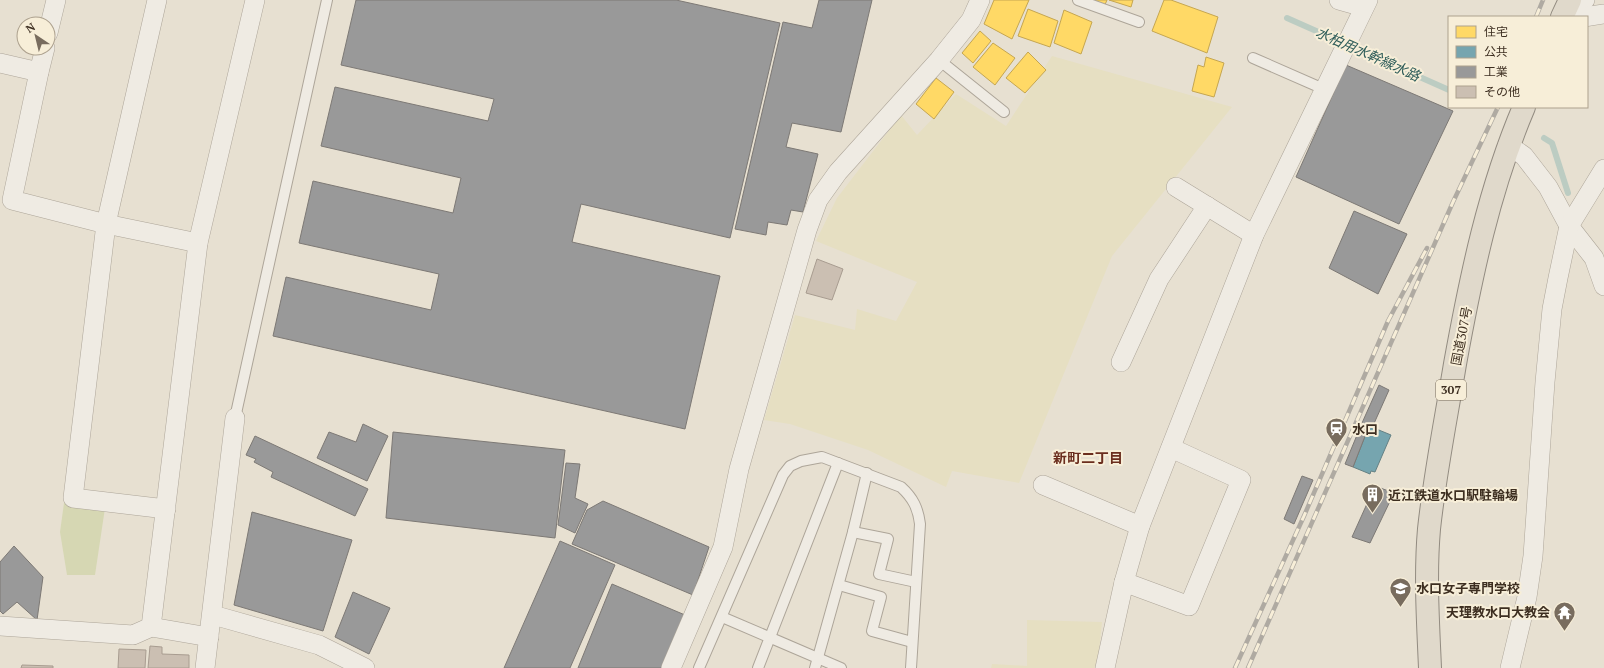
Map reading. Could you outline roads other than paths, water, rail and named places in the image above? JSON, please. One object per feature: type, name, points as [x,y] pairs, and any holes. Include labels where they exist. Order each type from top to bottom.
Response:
[{"type":"highway","points":[[1564,16],[1570,0]]},
{"type":"highway","name":"国道307号","points":[[1430,668],[1427,603],[1429,545],[1435,480],[1460,335],[1481,236],[1508,145],[1524,108]]},
{"type":"street","points":[[52,16],[56,0]]},
{"type":"street","points":[[157,0],[106,224],[73,498],[166,509]]},
{"type":"street","points":[[151,627],[198,243],[255,0]]},
{"type":"street","points":[[671,668],[722,547],[739,469],[807,230],[818,200],[838,172],[939,60],[971,20],[980,0]]},
{"type":"street","points":[[1105,668],[1124,582],[1140,526],[1254,236],[1326,90],[1366,3],[1339,0]]},
{"type":"street","points":[[1565,16],[1585,0]]},
{"type":"street","points":[[1588,16],[1604,14]]},
{"type":"street","points":[[43,56],[12,200],[106,224],[198,243]]},
{"type":"street","points":[[0,63],[39,72]]},
{"type":"street","points":[[1508,145],[1524,156],[1548,187],[1569,226],[1594,258],[1604,286]]},
{"type":"street","points":[[1510,668],[1527,597],[1533,556],[1545,382],[1552,309],[1569,226],[1604,169]]},
{"type":"street","points":[[1176,187],[1254,236]]},
{"type":"street","points":[[1121,362],[1159,279],[1207,206]]},
{"type":"street","points":[[205,668],[213,615],[235,418]]},
{"type":"street","points":[[1124,582],[1189,606],[1241,480],[1171,448]]},
{"type":"street","points":[[1043,485],[1140,526]]},
{"type":"street","points":[[213,615],[319,645],[365,668]]},
{"type":"street","points":[[0,626],[133,635],[151,627],[209,637]]},
{"type":"lane","points":[[235,418],[327,0]]},
{"type":"lane","points":[[1078,0],[1139,22]]},
{"type":"lane","points":[[1253,58],[1326,90]]},
{"type":"lane","points":[[939,60],[1004,112]]},
{"type":"lane","points":[[699,668],[783,475],[790,466],[811,458],[822,457],[901,486],[915,502],[919,511],[920,524],[911,668]]},
{"type":"lane","points":[[758,668],[838,463]]},
{"type":"lane","points":[[817,663],[868,473]]},
{"type":"lane","points":[[853,532],[888,539],[879,574],[916,582]]},
{"type":"lane","points":[[839,585],[881,596],[872,631],[912,642]]},
{"type":"lane","points":[[722,617],[770,638],[817,663],[842,668]]},
{"type":"waterway","name":"水柏用水幹線水路","points":[[1287,18],[1448,90]]},
{"type":"waterway","points":[[1544,138],[1552,143],[1568,193]]},
{"type":"railway","points":[[1536,16],[1543,0]]},
{"type":"railway","points":[[1248,668],[1453,202],[1498,108]]},
{"type":"railway","points":[[1235,668],[1304,516],[1388,321],[1427,248]]},
{"type":"place","name":"水口","points":[[1337,448]]},
{"type":"place","name":"近江鉄道水口駅駐輪場","points":[[1373,514]]},
{"type":"place","name":"水口女子専門学校","points":[[1400,608]]},
{"type":"place","name":"天理教水口大教会","points":[[1565,632]]},
{"type":"district","name":"新町二丁目","points":[[1088,458]]}]
